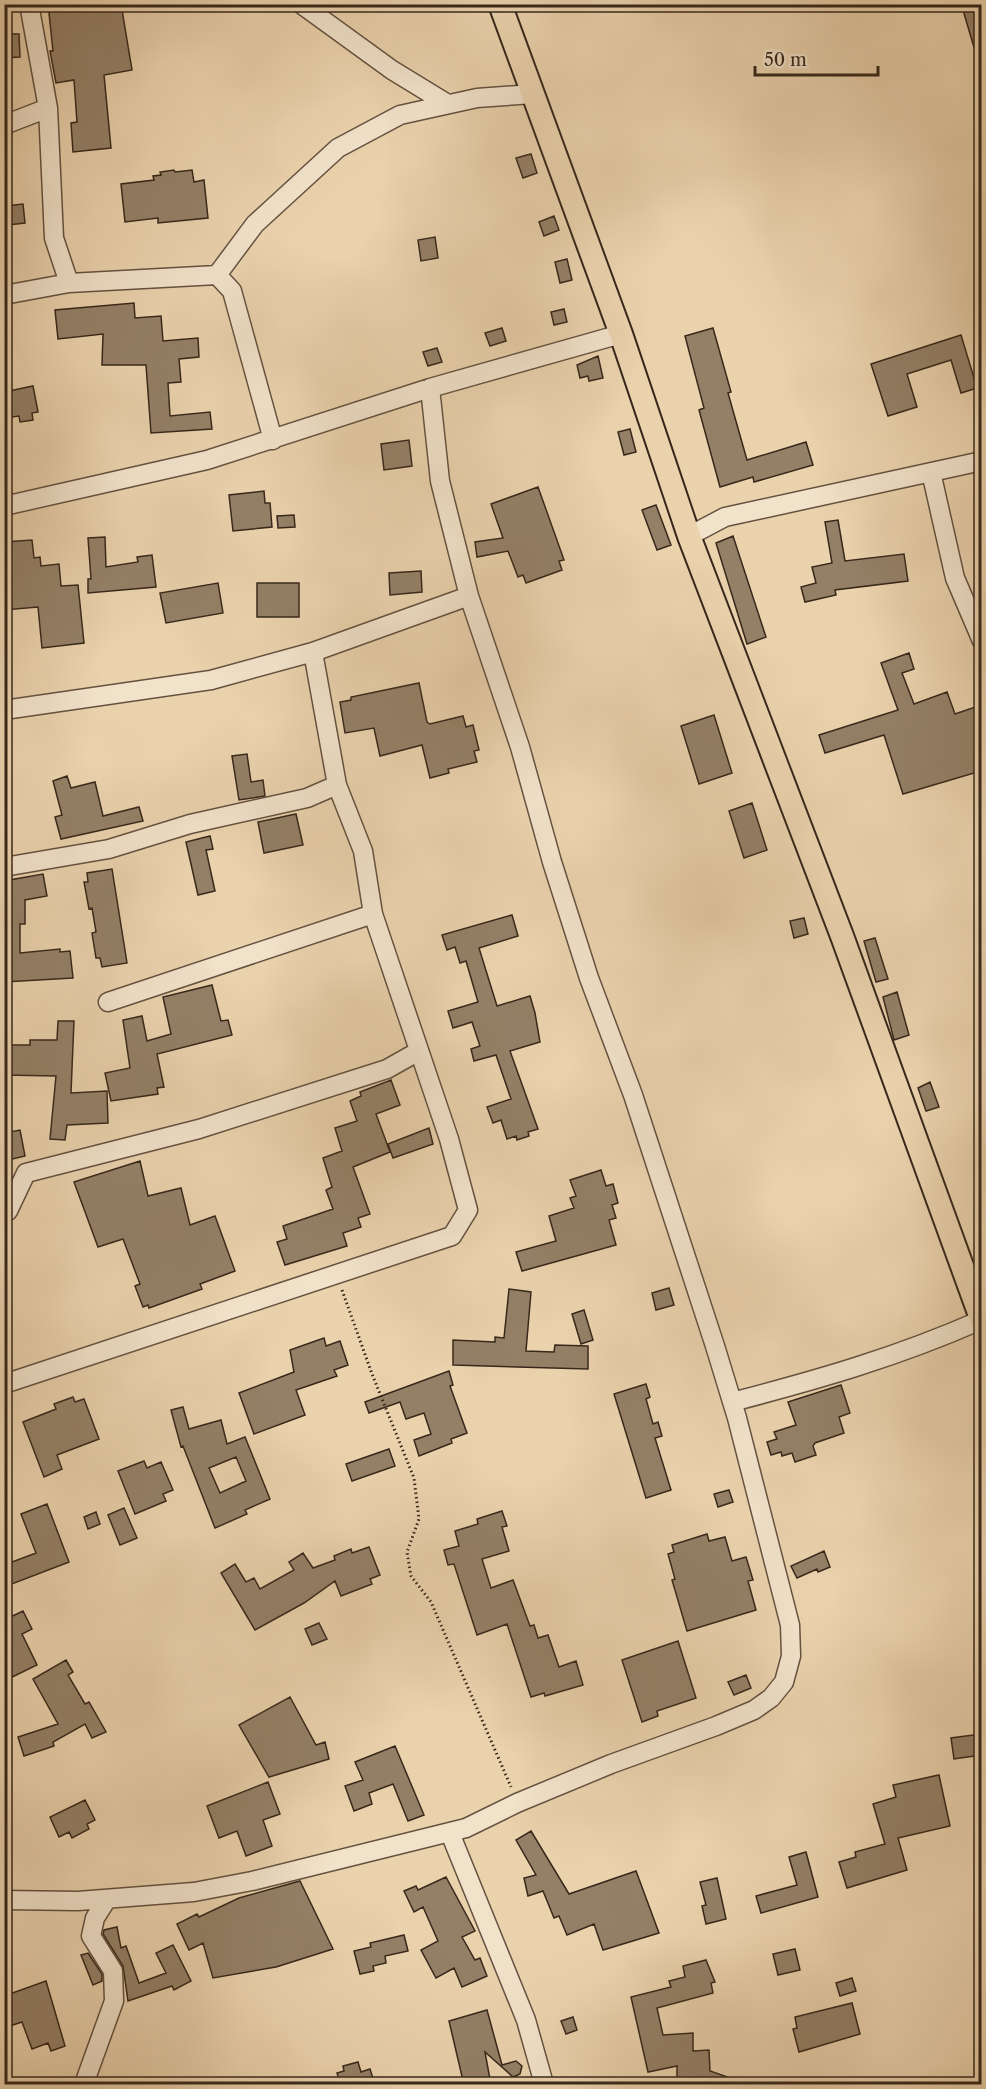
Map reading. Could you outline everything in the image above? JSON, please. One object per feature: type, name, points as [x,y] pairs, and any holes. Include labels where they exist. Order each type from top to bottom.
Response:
[{"type":"main road","points":[[500,4],[621,334],[689,536],[843,936],[981,1320]]},
{"type":"street","points":[[29,4],[48,108],[54,238],[69,283]]},
{"type":"street","points":[[301,4],[393,70],[446,103]]},
{"type":"street","points":[[217,275],[255,224],[338,148],[400,115],[446,103],[533,94]]},
{"type":"street","points":[[4,125],[48,108]]},
{"type":"street","points":[[4,295],[69,283],[217,275],[232,291],[273,440]]},
{"type":"street","points":[[4,506],[207,460],[430,387],[621,334]]},
{"type":"street","points":[[4,1900],[78,1901],[194,1892],[252,1881],[450,1833],[466,1828],[517,1803],[754,1710],[771,1698],[784,1682],[791,1656],[790,1624],[732,1402],[633,1095],[576,936],[520,747],[469,596],[440,481],[430,387]]},
{"type":"street","points":[[689,536],[725,517],[981,461]]},
{"type":"street","points":[[931,472],[955,578],[981,641]]},
{"type":"street","points":[[4,710],[212,680],[313,652],[469,596]]},
{"type":"street","points":[[4,1384],[452,1236],[468,1210],[450,1139],[373,914],[363,851],[337,785],[313,652]]},
{"type":"street","points":[[4,867],[109,849],[190,824],[307,798],[337,785]]},
{"type":"street","points":[[108,1002],[373,914]]},
{"type":"street","points":[[8,1211],[26,1173],[199,1129],[387,1069],[418,1051]]},
{"type":"street","points":[[732,1402],[874,1362],[916,1348],[981,1320]]},
{"type":"street","points":[[450,1833],[526,2020],[544,2085]]},
{"type":"street","points":[[84,2085],[114,2001],[113,1971],[91,1936],[95,1918],[107,1899]]},
{"type":"path","points":[[337,1274],[372,1374],[414,1478],[419,1519],[406,1552],[411,1576],[431,1602],[475,1698],[517,1803]]},
{"type":"building","points":[[48,4],[121,4],[132,70],[104,75],[111,148],[73,152],[71,123],[77,122],[74,80],[56,83],[50,51],[53,51]]},
{"type":"building","points":[[981,5],[981,60],[978,61],[963,10]]},
{"type":"building","points":[[4,34],[19,34],[20,57],[4,58]]},
{"type":"building","points":[[531,154],[537,173],[523,178],[516,158]]},
{"type":"building","points":[[174,170],[175,172],[192,170],[194,182],[204,180],[208,218],[158,223],[158,218],[125,222],[121,184],[154,180],[153,176],[161,175],[160,172]]},
{"type":"building","points":[[23,204],[25,223],[8,225],[6,206]]},
{"type":"building","points":[[554,216],[559,230],[544,236],[539,222]]},
{"type":"building","points":[[435,237],[438,258],[421,261],[418,240]]},
{"type":"building","points":[[567,259],[572,280],[560,283],[555,262]]},
{"type":"building","points":[[134,303],[135,318],[161,316],[163,341],[198,338],[199,357],[179,359],[181,382],[168,383],[170,416],[210,412],[212,429],[151,433],[146,365],[102,365],[103,334],[58,339],[55,310]]},
{"type":"building","points":[[564,309],[567,322],[554,325],[551,312]]},
{"type":"building","points":[[502,328],[506,341],[490,346],[485,333]]},
{"type":"building","points":[[713,328],[747,460],[806,442],[813,465],[754,482],[753,477],[720,487],[699,410],[704,408],[685,336]]},
{"type":"building","points":[[961,335],[977,388],[961,393],[951,360],[907,374],[917,407],[888,416],[871,364]]},
{"type":"building","points":[[437,348],[442,362],[428,366],[423,352]]},
{"type":"building","points":[[598,356],[603,378],[589,381],[588,376],[580,378],[577,365]]},
{"type":"building","points":[[33,386],[38,412],[32,413],[33,420],[20,422],[19,416],[4,418],[4,392]]},
{"type":"building","points":[[630,429],[636,452],[624,455],[618,432]]},
{"type":"building","points":[[409,440],[412,466],[384,470],[381,444]]},
{"type":"building","points":[[538,487],[564,560],[559,561],[562,570],[526,583],[523,575],[518,577],[508,551],[477,557],[475,542],[503,538],[491,504]]},
{"type":"building","points":[[264,491],[265,503],[270,503],[272,527],[233,531],[229,495]]},
{"type":"building","points":[[656,505],[671,545],[657,550],[642,510]]},
{"type":"building","points":[[294,515],[295,527],[278,528],[277,516]]},
{"type":"building","points":[[838,520],[845,561],[904,554],[908,581],[835,590],[836,595],[805,602],[801,587],[816,583],[812,567],[832,563],[825,522]]},
{"type":"building","points":[[733,536],[766,637],[747,644],[716,543]]},
{"type":"building","points":[[105,537],[106,567],[138,562],[137,557],[152,555],[156,587],[88,593],[88,579],[91,579],[88,538]]},
{"type":"building","points":[[32,540],[34,558],[40,557],[41,566],[59,564],[61,586],[78,585],[84,643],[42,648],[38,607],[4,610],[4,542]]},
{"type":"building","points":[[421,571],[422,592],[390,595],[389,573]]},
{"type":"building","points":[[218,583],[223,613],[166,623],[160,593]]},
{"type":"building","points":[[257,583],[299,583],[299,617],[257,617]]},
{"type":"building","points":[[909,653],[914,669],[902,673],[914,704],[947,692],[955,714],[981,705],[981,771],[903,794],[884,735],[825,753],[819,735],[898,710],[881,663]]},
{"type":"building","points":[[419,683],[427,722],[430,724],[463,716],[466,727],[473,725],[479,750],[474,751],[477,762],[448,769],[449,773],[430,778],[422,745],[380,756],[374,728],[345,733],[340,702],[351,700],[351,697]]},
{"type":"building","points":[[714,715],[732,773],[699,784],[681,726]]},
{"type":"building","points":[[247,754],[251,782],[263,780],[265,796],[239,800],[232,756]]},
{"type":"building","points":[[67,776],[71,788],[95,782],[103,816],[139,807],[143,821],[61,839],[55,817],[62,815],[53,781]]},
{"type":"building","points":[[752,803],[767,850],[744,858],[729,811]]},
{"type":"building","points":[[296,814],[303,845],[264,853],[258,822]]},
{"type":"building","points":[[210,836],[213,849],[206,850],[215,891],[198,895],[186,842]]},
{"type":"building","points":[[112,869],[127,963],[102,967],[100,958],[96,958],[92,933],[96,932],[84,882],[88,882],[87,873]]},
{"type":"building","points":[[43,874],[47,896],[25,900],[25,924],[20,924],[20,953],[60,949],[60,952],[70,951],[73,978],[4,982],[4,881]]},
{"type":"building","points":[[512,915],[518,936],[479,948],[497,1006],[530,996],[535,1013],[540,1042],[510,1051],[538,1129],[528,1132],[529,1136],[517,1140],[516,1136],[507,1139],[501,1120],[493,1123],[487,1107],[511,1099],[496,1055],[474,1061],[471,1049],[480,1046],[472,1022],[453,1028],[448,1011],[478,1002],[466,961],[460,963],[455,947],[447,950],[442,935]]},
{"type":"building","points":[[804,918],[808,934],[794,938],[790,921]]},
{"type":"building","points":[[875,938],[888,979],[876,982],[864,941]]},
{"type":"building","points":[[212,985],[221,1021],[228,1020],[232,1035],[157,1054],[164,1087],[157,1088],[158,1094],[111,1101],[105,1073],[130,1068],[123,1020],[142,1016],[147,1041],[171,1034],[163,997]]},
{"type":"building","points":[[897,992],[909,1035],[894,1040],[883,997]]},
{"type":"building","points":[[58,1021],[74,1021],[71,1093],[107,1091],[108,1123],[67,1125],[65,1140],[50,1139],[56,1076],[4,1075],[4,1045],[30,1045],[30,1040],[57,1040]]},
{"type":"building","points":[[391,1080],[400,1105],[376,1114],[390,1152],[353,1167],[370,1214],[358,1218],[361,1227],[343,1233],[347,1246],[285,1265],[277,1242],[287,1239],[283,1226],[333,1209],[326,1190],[332,1187],[323,1158],[342,1151],[335,1128],[357,1121],[350,1101],[361,1096],[360,1092]]},
{"type":"building","points":[[930,1082],[939,1107],[926,1111],[918,1088]]},
{"type":"building","points":[[429,1128],[433,1144],[393,1158],[388,1144]]},
{"type":"building","points":[[20,1130],[25,1156],[4,1161],[4,1133]]},
{"type":"building","points":[[140,1161],[148,1196],[181,1188],[190,1225],[215,1216],[235,1271],[200,1284],[202,1289],[149,1308],[148,1305],[143,1307],[135,1286],[140,1284],[123,1239],[98,1247],[74,1182]]},
{"type":"building","points":[[601,1170],[606,1186],[613,1184],[618,1203],[612,1205],[616,1218],[609,1220],[616,1245],[522,1271],[516,1252],[556,1241],[549,1216],[574,1208],[570,1198],[576,1196],[570,1180]]},
{"type":"building","points":[[669,1288],[674,1305],[656,1310],[652,1293]]},
{"type":"building","points":[[509,1289],[531,1292],[526,1351],[554,1352],[555,1345],[588,1346],[588,1369],[453,1365],[453,1340],[495,1342],[495,1337],[504,1338]]},
{"type":"building","points":[[584,1310],[593,1340],[581,1344],[572,1314]]},
{"type":"building","points":[[324,1338],[326,1346],[340,1341],[348,1365],[334,1370],[337,1376],[296,1390],[305,1415],[254,1434],[239,1393],[294,1372],[290,1350]]},
{"type":"building","points":[[449,1371],[453,1385],[450,1386],[467,1433],[451,1439],[452,1443],[419,1456],[414,1440],[431,1434],[424,1413],[406,1419],[400,1402],[369,1413],[365,1402]]},
{"type":"building","points":[[646,1384],[650,1397],[646,1399],[653,1424],[658,1422],[662,1436],[655,1438],[671,1490],[646,1498],[614,1394]]},
{"type":"building","points":[[841,1385],[850,1413],[839,1417],[844,1433],[815,1443],[813,1446],[816,1455],[795,1462],[792,1453],[782,1456],[781,1452],[771,1455],[767,1442],[777,1439],[774,1432],[796,1425],[788,1402]]},
{"type":"building","points":[[73,1397],[75,1402],[84,1399],[99,1439],[57,1455],[62,1469],[44,1477],[23,1422],[56,1409],[54,1404]]},
{"type":"building","points":[[183,1407],[189,1429],[221,1420],[227,1444],[245,1437],[270,1499],[245,1510],[247,1514],[215,1528],[183,1446],[181,1447],[171,1410]],"holes":[[[236,1457],[246,1481],[220,1493],[209,1468]]]},
{"type":"building","points":[[389,1449],[395,1466],[352,1481],[346,1464]]},
{"type":"building","points":[[144,1461],[147,1468],[161,1462],[173,1490],[163,1494],[166,1501],[135,1514],[118,1471]]},
{"type":"building","points":[[729,1490],[733,1502],[718,1507],[714,1494]]},
{"type":"building","points":[[47,1504],[69,1562],[4,1587],[4,1565],[36,1553],[21,1514]]},
{"type":"building","points":[[124,1508],[137,1538],[120,1545],[108,1515]]},
{"type":"building","points":[[502,1511],[507,1526],[502,1527],[509,1551],[482,1559],[491,1588],[513,1580],[530,1626],[534,1625],[538,1638],[548,1635],[559,1667],[576,1661],[583,1685],[545,1696],[544,1693],[531,1697],[507,1624],[477,1635],[454,1564],[448,1565],[444,1550],[459,1546],[455,1531],[478,1524],[477,1519]]},
{"type":"building","points":[[96,1512],[100,1524],[88,1529],[84,1517]]},
{"type":"building","points":[[707,1534],[709,1541],[725,1537],[732,1561],[746,1557],[753,1580],[748,1581],[756,1610],[687,1631],[672,1580],[675,1579],[668,1554],[674,1552],[672,1545]]},
{"type":"building","points":[[369,1547],[380,1575],[370,1579],[372,1584],[341,1596],[335,1581],[304,1603],[255,1630],[221,1573],[235,1564],[246,1582],[254,1578],[260,1589],[294,1570],[289,1562],[303,1553],[313,1568],[335,1560],[334,1556],[351,1549],[352,1553]]},
{"type":"building","points":[[824,1551],[830,1567],[818,1572],[817,1569],[797,1578],[791,1566]]},
{"type":"building","points":[[23,1611],[32,1629],[22,1634],[37,1665],[4,1681],[4,1620]]},
{"type":"building","points":[[319,1623],[327,1639],[312,1645],[305,1629]]},
{"type":"building","points":[[678,1641],[696,1698],[657,1711],[658,1716],[642,1722],[622,1660]]},
{"type":"building","points":[[66,1660],[73,1672],[68,1675],[85,1704],[89,1702],[106,1732],[92,1738],[85,1724],[53,1742],[54,1746],[24,1756],[18,1737],[58,1724],[33,1679]]},
{"type":"building","points":[[746,1675],[751,1688],[734,1695],[728,1682]]},
{"type":"building","points":[[290,1697],[316,1745],[325,1742],[329,1759],[269,1777],[239,1725]]},
{"type":"building","points":[[981,1734],[981,1755],[954,1759],[951,1738]]},
{"type":"building","points":[[395,1746],[424,1815],[408,1821],[393,1784],[369,1793],[372,1804],[354,1811],[345,1786],[363,1780],[355,1762]]},
{"type":"building","points":[[939,1775],[950,1826],[898,1838],[907,1870],[847,1888],[839,1862],[856,1857],[855,1852],[885,1844],[873,1804],[896,1797],[893,1785]]},
{"type":"building","points":[[268,1782],[280,1814],[263,1820],[272,1846],[246,1856],[237,1831],[219,1838],[207,1806]]},
{"type":"building","points":[[85,1800],[95,1820],[87,1824],[89,1829],[72,1838],[69,1832],[59,1837],[50,1817]]},
{"type":"building","points":[[531,1831],[569,1894],[636,1871],[659,1933],[603,1950],[594,1924],[567,1935],[559,1916],[554,1918],[543,1891],[528,1896],[524,1878],[536,1875],[516,1840]]},
{"type":"building","points":[[806,1852],[818,1897],[761,1913],[756,1896],[797,1885],[789,1857]]},
{"type":"building","points":[[446,1877],[475,1931],[462,1937],[475,1960],[480,1958],[487,1976],[462,1987],[454,1968],[436,1978],[421,1950],[438,1941],[423,1907],[414,1912],[404,1891],[416,1886],[418,1890]]},
{"type":"building","points":[[717,1878],[726,1919],[706,1924],[702,1906],[706,1905],[700,1882]]},
{"type":"building","points":[[300,1881],[333,1949],[276,1967],[213,1978],[203,1943],[189,1950],[177,1924],[197,1914],[199,1917],[239,1898]]},
{"type":"building","points":[[117,1927],[121,1948],[126,1946],[139,1983],[166,1973],[156,1953],[173,1945],[191,1981],[174,1990],[172,1986],[128,2001],[123,1966],[103,1934],[104,1930]]},
{"type":"building","points":[[404,1935],[408,1951],[385,1956],[386,1963],[373,1966],[374,1971],[360,1974],[354,1951],[371,1947],[370,1943]]},
{"type":"building","points":[[795,1949],[800,1970],[778,1975],[773,1954]]},
{"type":"building","points":[[88,1953],[102,1974],[102,1981],[93,1985],[81,1955]]},
{"type":"building","points":[[706,1960],[715,1982],[711,1983],[713,1993],[657,2008],[663,2035],[693,2033],[693,2051],[709,2050],[710,2071],[742,2082],[742,2085],[677,2085],[677,2066],[648,2072],[631,1997],[671,1987],[669,1981],[685,1977],[683,1966]]},
{"type":"building","points":[[852,1978],[856,1991],[840,1996],[836,1983]]},
{"type":"building","points":[[46,1981],[65,2046],[51,2051],[48,2043],[32,2049],[22,2022],[4,2028],[4,1996]]},
{"type":"building","points":[[852,2003],[860,2034],[799,2052],[793,2029],[797,2028],[795,2017]]},
{"type":"building","points":[[487,2010],[502,2065],[516,2061],[522,2066],[520,2074],[513,2077],[485,2052],[491,2085],[464,2085],[449,2021]]},
{"type":"building","points":[[573,2017],[577,2030],[566,2034],[561,2021]]},
{"type":"building","points":[[358,2062],[361,2072],[370,2069],[375,2085],[332,2085],[339,2080],[337,2073],[344,2071],[343,2066]]}]
